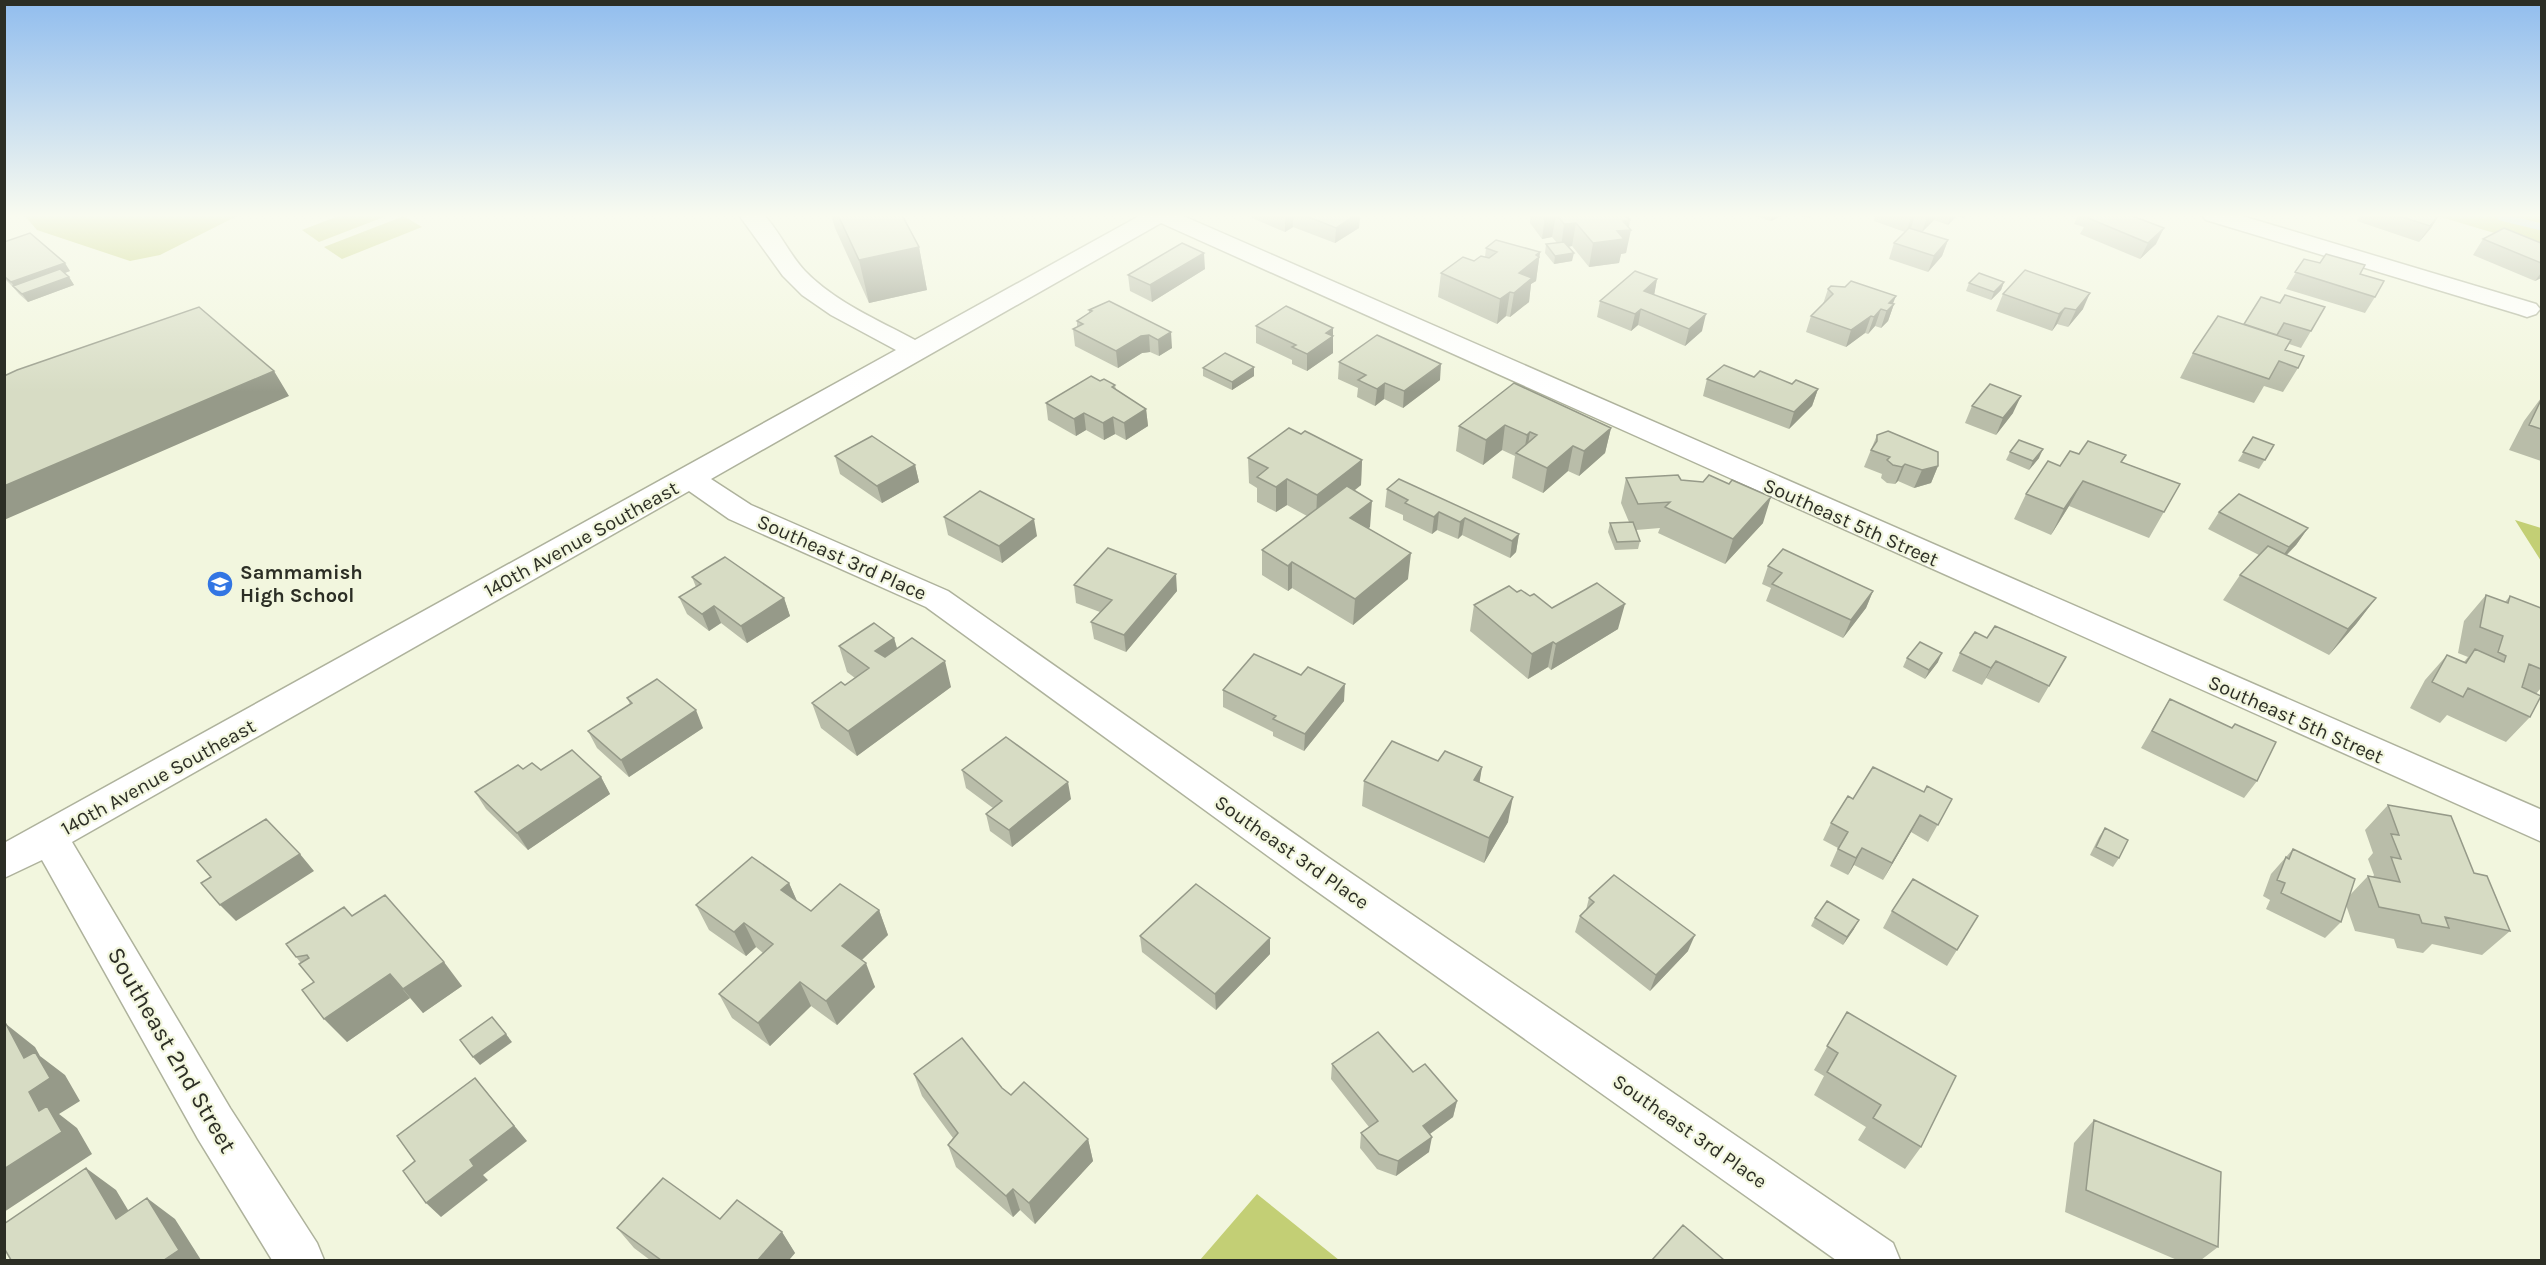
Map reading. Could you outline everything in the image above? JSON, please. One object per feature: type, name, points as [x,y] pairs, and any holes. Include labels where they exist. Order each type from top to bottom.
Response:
[{"type":"street","points":[[795,274],[833,306],[917,351]]},
{"type":"street","name":"140th Avenue Southeast","points":[[4,862],[1055,274]]},
{"type":"street","name":"Southeast 5th Street","points":[[1293,274],[2541,827]]},
{"type":"street","points":[[2411,274],[2527,309]]},
{"type":"street","name":"Southeast 3rd Place","points":[[690,478],[740,512],[937,599],[1316,869],[1876,1260]]},
{"type":"street","name":"Southeast 2nd Street","points":[[48,838],[65,862],[132,983],[267,1211],[300,1260]]},
{"type":"green space","points":[[2515,520],[2541,528],[2541,561]]},
{"type":"green space","points":[[1257,1194],[1339,1260],[1200,1260]]},
{"type":"building","points":[[4,274],[34,274],[11,282]]},
{"type":"building","points":[[46,274],[66,274],[69,277],[22,294],[13,286]]},
{"type":"building","points":[[1130,274],[1169,274],[1150,285],[1128,275]]},
{"type":"building","points":[[1443,274],[1522,274],[1532,278],[1514,293],[1510,292],[1500,299]]},
{"type":"building","points":[[1631,274],[1643,274],[1657,279],[1644,291],[1706,314],[1689,329],[1641,309],[1635,314],[1600,301]]},
{"type":"building","points":[[1978,274],[2004,282],[1994,292],[1969,283]]},
{"type":"building","points":[[2021,274],[2036,274],[2090,293],[2076,310],[2065,308],[2059,314],[2003,294]]},
{"type":"building","points":[[2302,274],[2360,274],[2384,281],[2375,297]]},
{"type":"building","points":[[1851,281],[1896,296],[1889,303],[1894,304],[1887,311],[1881,309],[1874,317],[1871,316],[1851,330],[1811,316],[1833,294],[1828,289],[1831,286],[1845,287]]},
{"type":"building","points":[[2285,295],[2325,307],[2311,331],[2284,323],[2277,335],[2244,324],[2261,297],[2280,303]]},
{"type":"building","points":[[1109,301],[1171,332],[1158,340],[1149,335],[1141,336],[1116,351],[1073,329],[1083,324],[1077,321],[1092,311],[1089,310]]},
{"type":"building","points":[[1286,306],[1333,328],[1326,333],[1333,336],[1307,354],[1292,347],[1296,345],[1256,326]]},
{"type":"building","points":[[199,307],[274,371],[4,486],[4,376]]},
{"type":"building","points":[[2218,316],[2291,340],[2285,350],[2304,356],[2298,368],[2279,361],[2269,379],[2193,353]]},
{"type":"building","points":[[1377,335],[1441,364],[1404,391],[1385,383],[1377,389],[1358,380],[1366,375],[1339,362]]},
{"type":"building","points":[[1225,353],[1254,367],[1232,382],[1203,368]]},
{"type":"building","points":[[1724,365],[1754,377],[1760,371],[1792,384],[1796,380],[1818,389],[1794,412],[1707,379]]},
{"type":"building","points":[[1091,376],[1115,385],[1112,387],[1146,409],[1124,423],[1113,417],[1103,423],[1084,413],[1074,419],[1046,403]]},
{"type":"building","points":[[1514,383],[1611,428],[1584,451],[1573,446],[1547,468],[1516,453],[1537,435],[1530,432],[1527,435],[1505,425],[1486,440],[1459,426]]},
{"type":"building","points":[[1990,384],[2021,396],[2003,418],[1972,406]]},
{"type":"building","points":[[2541,400],[2541,429],[2529,425]]},
{"type":"building","points":[[1289,428],[1301,434],[1305,431],[1362,460],[1317,495],[1287,479],[1276,487],[1257,477],[1268,468],[1248,458]]},
{"type":"building","points":[[1888,431],[1938,452],[1938,466],[1922,470],[1905,464],[1902,467],[1893,465],[1887,460],[1890,457],[1871,450],[1877,441],[1877,435]]},
{"type":"building","points":[[872,436],[915,465],[877,486],[835,456]]},
{"type":"building","points":[[2253,437],[2274,445],[2265,460],[2243,452]]},
{"type":"building","points":[[2019,440],[2043,449],[2033,461],[2010,452]]},
{"type":"building","points":[[2088,441],[2126,455],[2121,462],[2180,484],[2164,512],[2083,481],[2064,509],[2026,494],[2048,461],[2060,466],[2070,451],[2079,454]]},
{"type":"building","points":[[1678,475],[1681,480],[1703,482],[1709,475],[1729,484],[1732,480],[1771,497],[1733,539],[1665,507],[1670,502],[1638,504],[1626,478]]},
{"type":"building","points":[[1399,479],[1519,534],[1512,541],[1465,518],[1460,522],[1439,512],[1434,517],[1405,503],[1408,500],[1387,489]]},
{"type":"building","points":[[1347,486],[1372,501],[1350,518],[1411,553],[1355,599],[1292,562],[1288,566],[1262,550]]},
{"type":"building","points":[[980,491],[1034,519],[999,546],[944,517]]},
{"type":"building","points":[[2239,494],[2308,528],[2289,547],[2219,512]]},
{"type":"building","points":[[1633,522],[1640,541],[1617,542],[1610,523]]},
{"type":"building","points":[[2268,546],[2376,598],[2348,629],[2240,575]]},
{"type":"building","points":[[1108,548],[1176,574],[1124,635],[1091,622],[1112,600],[1074,585]]},
{"type":"building","points":[[1783,549],[1873,591],[1851,620],[1772,584],[1782,573],[1768,566]]},
{"type":"building","points":[[725,557],[784,598],[741,626],[714,606],[702,614],[679,597],[701,584],[692,577]]},
{"type":"building","points":[[1597,583],[1625,604],[1556,644],[1553,642],[1532,654],[1474,605],[1509,586],[1517,592],[1521,590],[1530,596],[1534,594],[1552,608]]},
{"type":"building","points":[[2486,595],[2508,603],[2510,596],[2541,608],[2541,669],[2529,664],[2522,687],[2541,696],[2530,717],[2468,688],[2463,697],[2432,682],[2447,655],[2466,663],[2475,649],[2504,662],[2506,656],[2498,652],[2503,636],[2480,627]]},
{"type":"building","points":[[874,623],[894,638],[875,651],[885,657],[912,638],[945,661],[848,731],[812,703],[841,682],[845,685],[869,668],[839,646]]},
{"type":"building","points":[[1995,626],[2066,657],[2049,686],[1996,661],[1991,668],[1960,653],[1975,632],[1987,638]]},
{"type":"building","points":[[1920,642],[1942,653],[1929,670],[1907,658]]},
{"type":"building","points":[[1254,654],[1301,675],[1308,667],[1345,684],[1305,734],[1273,719],[1276,716],[1223,690]]},
{"type":"building","points":[[657,679],[696,710],[621,760],[588,731],[632,703],[627,698]]},
{"type":"building","points":[[2170,699],[2232,728],[2235,724],[2276,742],[2257,781],[2152,731]]},
{"type":"building","points":[[1006,737],[1068,782],[1009,830],[986,814],[1002,801],[962,770]]},
{"type":"building","points":[[1392,741],[1438,761],[1445,751],[1482,767],[1474,780],[1513,797],[1489,838],[1364,781]]},
{"type":"building","points":[[572,750],[601,777],[517,833],[475,792],[518,765],[523,769],[532,763],[541,770]]},
{"type":"building","points":[[1873,767],[1924,792],[1927,786],[1952,799],[1938,825],[1920,815],[1892,863],[1862,848],[1856,858],[1838,849],[1848,832],[1831,823],[1848,796],[1853,799]]},
{"type":"building","points":[[2388,805],[2451,816],[2474,873],[2487,876],[2510,931],[2445,917],[2449,928],[2422,923],[2419,915],[2379,907],[2368,876],[2400,882],[2391,857],[2401,859],[2391,834],[2399,835]]},
{"type":"building","points":[[266,819],[300,854],[220,905],[201,883],[211,877],[197,861]]},
{"type":"building","points":[[2105,828],[2128,840],[2119,858],[2096,847]]},
{"type":"building","points":[[2293,849],[2355,879],[2341,922],[2281,893],[2285,883],[2277,880],[2286,857],[2289,859]]},
{"type":"building","points":[[752,857],[789,883],[781,890],[811,911],[840,884],[879,910],[842,946],[866,963],[826,1001],[800,982],[758,1023],[719,994],[773,944],[744,923],[734,932],[696,905]]},
{"type":"building","points":[[1614,875],[1695,935],[1656,975],[1580,916],[1594,902],[1589,898]]},
{"type":"building","points":[[1913,879],[1978,916],[1957,950],[1892,911]]},
{"type":"building","points":[[1196,884],[1270,938],[1215,994],[1140,936]]},
{"type":"building","points":[[385,895],[444,962],[403,989],[390,974],[324,1019],[302,990],[314,982],[299,964],[309,958],[307,955],[296,957],[286,944],[344,907],[352,916]]},
{"type":"building","points":[[1827,901],[1859,920],[1847,937],[1815,918]]},
{"type":"building","points":[[1847,1012],[1956,1076],[1921,1147],[1873,1118],[1881,1105],[1827,1072],[1838,1053],[1827,1046]]},
{"type":"building","points":[[492,1017],[506,1034],[473,1057],[460,1040]]},
{"type":"building","points":[[4,1024],[24,1058],[35,1052],[50,1078],[29,1092],[39,1111],[47,1106],[62,1132],[4,1169]]},
{"type":"building","points":[[1378,1032],[1413,1072],[1425,1064],[1457,1101],[1423,1126],[1432,1137],[1398,1161],[1379,1154],[1361,1133],[1378,1121],[1332,1064]]},
{"type":"building","points":[[962,1038],[1002,1088],[1011,1095],[1024,1082],[1088,1139],[1029,1203],[1013,1189],[1006,1196],[948,1145],[958,1133],[914,1074]]},
{"type":"building","points":[[475,1078],[514,1126],[470,1160],[474,1166],[426,1203],[403,1171],[415,1161],[397,1136]]},
{"type":"building","points":[[2094,1120],[2221,1172],[2218,1247],[2086,1190]]},
{"type":"building","points":[[86,1168],[116,1219],[147,1198],[179,1250],[164,1260],[11,1260],[4,1248],[4,1224]]},
{"type":"building","points":[[663,1178],[720,1219],[737,1200],[782,1232],[758,1260],[661,1260],[617,1228]]},
{"type":"building","points":[[1683,1225],[1724,1260],[1652,1260]]},
{"type":"place","name":"Sammamish High School","points":[[220,584]]}]
